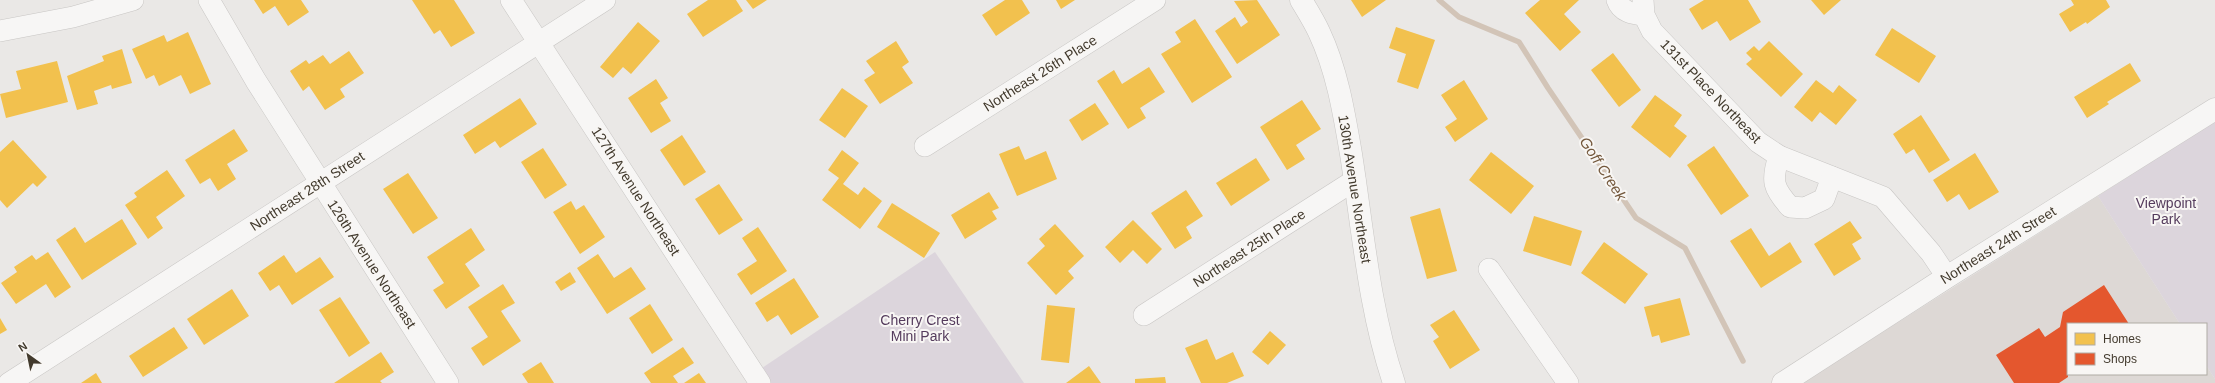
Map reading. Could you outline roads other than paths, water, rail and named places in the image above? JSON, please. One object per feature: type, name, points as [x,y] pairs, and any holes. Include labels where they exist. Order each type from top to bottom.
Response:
[{"type":"street","points":[[0,31],[73,17],[133,0]]},
{"type":"street","name":"126th Avenue Northeast","points":[[209,0],[256,81],[448,383]]},
{"type":"street","name":"127th Avenue Northeast","points":[[511,0],[760,383]]},
{"type":"street","name":"Northeast 28th Street","points":[[9,383],[606,0]]},
{"type":"street","name":"Northeast 26th Place","points":[[925,146],[1155,0]]},
{"type":"street","name":"130th Avenue Northeast","points":[[1302,0],[1320,32],[1336,78],[1355,180],[1371,297],[1384,353],[1394,383]]},
{"type":"street","points":[[1617,0],[1619,5],[1629,13],[1644,8]]},
{"type":"street","name":"131st Place Northeast","points":[[1644,8],[1652,31],[1758,142],[1779,156],[1883,197],[1931,253],[1947,277]]},
{"type":"street","name":"Northeast 24th Street","points":[[1783,383],[1947,277],[2215,108]]},
{"type":"street","points":[[1779,156],[1774,173],[1777,192],[1790,207],[1805,208],[1824,199],[1832,177]]},
{"type":"street","name":"Northeast 25th Place","points":[[1144,315],[1355,180]]},
{"type":"street","points":[[1489,269],[1568,383]]},
{"type":"waterway","name":"Goff Creek","points":[[1439,0],[1459,17],[1519,42],[1548,88],[1636,218],[1685,248],[1743,361]]},
{"type":"park label","name":"Viewpoint Park","points":[[2166,212]]},
{"type":"park label","name":"Cherry Crest Mini Park","points":[[920,328]]}]
